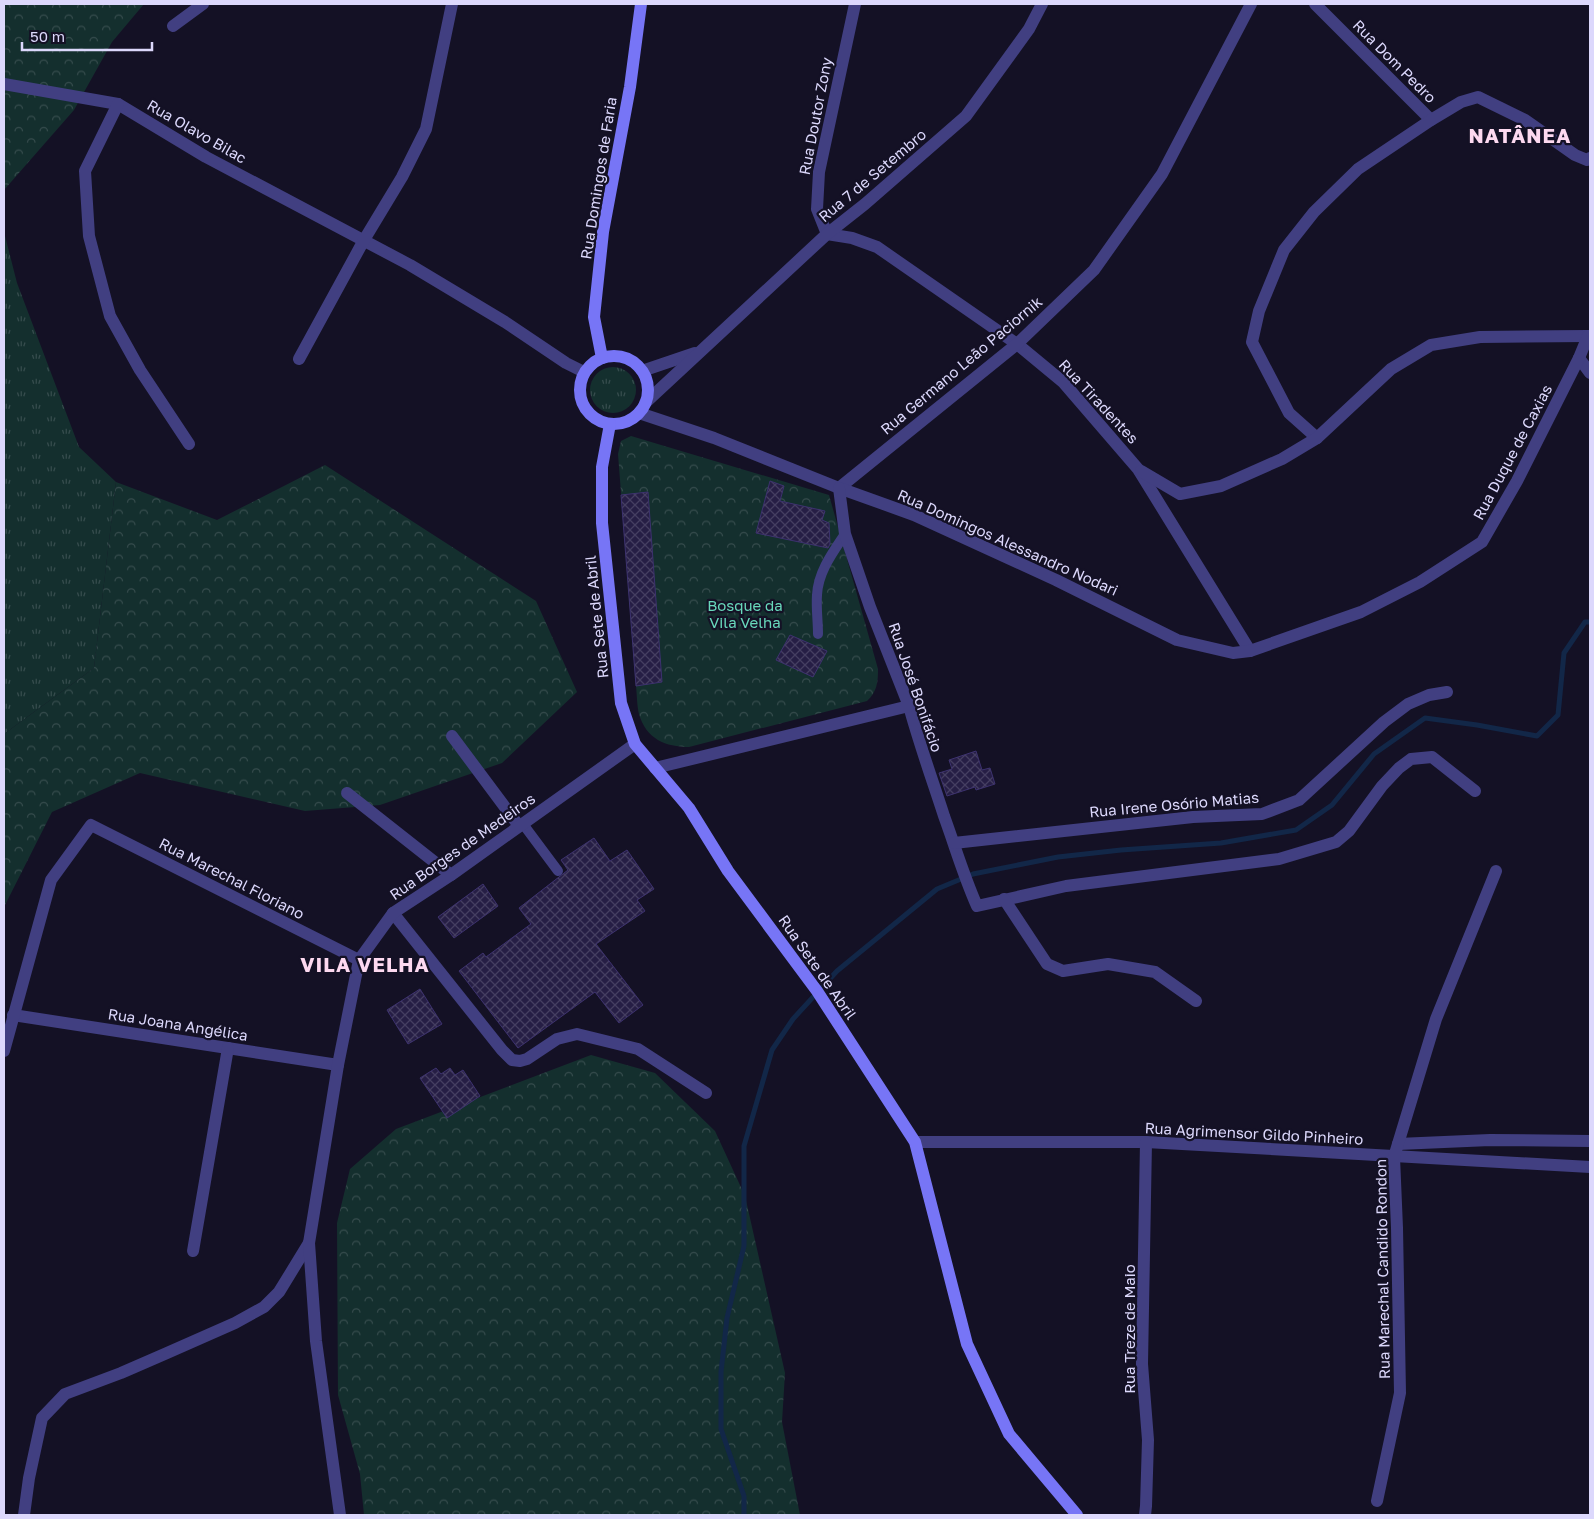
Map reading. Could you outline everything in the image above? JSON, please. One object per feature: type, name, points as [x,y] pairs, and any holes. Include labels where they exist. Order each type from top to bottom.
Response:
[{"type":"main road","name":"Rua Domingos de Faria","points":[[602,358],[594,317],[603,232],[630,87],[641,4]]},
{"type":"main road","points":[[613,356],[625,358],[635,363],[642,371],[647,382],[648,393],[642,408],[631,420],[610,424],[599,421],[590,415],[583,406],[580,395],[580,383],[584,372],[602,358],[613,356]]},
{"type":"main road","name":"Rua Sete de Abril","points":[[610,424],[602,467],[602,523],[621,703],[635,744],[688,808],[728,871],[817,991],[915,1142],[967,1344],[1009,1434],[1077,1515]]},
{"type":"street","points":[[173,26],[203,4]]},
{"type":"street","points":[[298,359],[364,240],[402,177],[426,129],[452,4]]},
{"type":"street","name":"Rua Doutor Zony","points":[[827,234],[816,209],[819,172],[855,4]]},
{"type":"street","name":"Rua 7 de Setembro","points":[[642,408],[699,351],[827,234],[865,204],[966,116],[1029,29],[1042,4]]},
{"type":"street","name":"Rua Germano Leão Paciornik","points":[[840,488],[1017,344],[1094,270],[1162,174],[1251,4]]},
{"type":"street","name":"Rua Dom Pedro","points":[[1315,4],[1431,120]]},
{"type":"street","points":[[4,84],[118,104],[85,171],[89,236],[110,316],[140,370],[189,444]]},
{"type":"street","points":[[1317,438],[1289,413],[1252,342],[1259,311],[1284,250],[1314,212],[1358,169],[1393,144],[1461,102],[1478,97],[1525,120],[1575,155],[1587,160],[1590,158]]},
{"type":"street","name":"Rua Olavo Bilac","points":[[118,104],[206,157],[410,265],[505,322],[566,363],[584,372]]},
{"type":"street","name":"Rua Tiradentes","points":[[827,234],[852,238],[877,247],[1017,344],[1063,382],[1138,469],[1250,651]]},
{"type":"street","points":[[1138,469],[1180,494],[1221,486],[1282,459],[1317,438],[1391,369],[1431,345],[1480,338],[1589,336]]},
{"type":"street","name":"Rua Duque de Caxias","points":[[1250,651],[1361,612],[1420,582],[1482,542],[1518,481],[1589,336]]},
{"type":"street","name":"Rua 7 de Setembro","points":[[642,371],[699,351]]},
{"type":"street","points":[[1579,358],[1590,373]]},
{"type":"street","name":"Rua Domingos Alessandro Nodari","points":[[642,408],[840,488],[914,514],[1056,580],[1178,640],[1233,653],[1250,651]]},
{"type":"street","name":"Rua José Bonifácio","points":[[840,488],[845,534],[870,607],[909,706],[921,753],[954,843],[960,865],[978,906],[1004,899]]},
{"type":"street","name":"Rua Irene Osório Matias","points":[[954,843],[1194,817],[1262,814],[1299,800],[1384,722],[1408,704],[1429,695],[1447,692]]},
{"type":"street","points":[[655,768],[909,706]]},
{"type":"street","points":[[452,736],[521,825]]},
{"type":"street","name":"Rua Borges de Medeiros","points":[[309,1243],[338,1065],[359,960],[393,913],[451,875],[635,744]]},
{"type":"street","points":[[1196,1000],[1155,972],[1108,964],[1063,971],[1047,964],[1004,899],[1066,886],[1279,859],[1336,842],[1349,831],[1382,786],[1411,758],[1432,756],[1475,791]]},
{"type":"street","points":[[347,793],[451,875]]},
{"type":"street","name":"Rua Marechal Floriano","points":[[13,1015],[51,880],[91,825],[359,960]]},
{"type":"street","name":"Rua Marechal Candido Rondon","points":[[1378,1502],[1400,1393],[1398,1228],[1394,1157],[1436,1019],[1496,872]]},
{"type":"street","points":[[393,913],[512,1060],[520,1061],[527,1059],[556,1039],[577,1034],[638,1049],[706,1092]]},
{"type":"street","points":[[4,1051],[13,1015]]},
{"type":"street","name":"Rua Joana Angélica","points":[[13,1015],[338,1065]]},
{"type":"street","points":[[192,1251],[228,1048]]},
{"type":"street","points":[[1398,1144],[1490,1140],[1590,1141]]},
{"type":"street","name":"Rua Agrimensor Gildo Pinheiro","points":[[915,1142],[1146,1142],[1590,1167]]},
{"type":"street","name":"Rua Treze de Maio","points":[[1145,1515],[1148,1440],[1142,1364],[1146,1142]]},
{"type":"street","points":[[24,1515],[29,1478],[42,1418],[65,1394],[167,1354],[235,1323],[264,1307],[279,1292],[309,1243]]},
{"type":"street","points":[[309,1243],[316,1341],[340,1515]]},
{"type":"lane","points":[[818,634],[817,594],[822,574],[830,556],[845,534]]},
{"type":"lane","points":[[521,825],[558,871]]},
{"type":"green space","points":[[4,4],[144,4],[112,42],[74,110],[4,190]]},
{"type":"green space","points":[[4,232],[17,283],[79,447],[116,482],[94,668],[4,734]]},
{"type":"green space","points":[[613,367],[626,371],[632,377],[636,390],[632,403],[626,409],[613,413],[600,409],[594,403],[590,390],[594,377],[600,371]]},
{"type":"green space","name":"Bosque da Vila Velha","points":[[631,436],[829,495],[878,669],[876,686],[873,694],[867,701],[689,747],[665,743],[658,740],[647,730],[642,723],[637,704],[618,454],[621,441]]},
{"type":"green space","points":[[325,465],[536,601],[577,692],[502,763],[380,805],[305,811],[140,773],[52,812],[4,907],[4,734],[94,668],[116,482],[217,520]]},
{"type":"green space","points":[[591,1055],[655,1073],[715,1131],[745,1196],[785,1373],[782,1422],[800,1515],[364,1515],[360,1474],[338,1395],[337,1223],[350,1169],[396,1129]]},
{"type":"building","points":[[770,481],[784,486],[780,501],[825,511],[822,520],[829,523],[830,544],[828,548],[756,533]]},
{"type":"building","points":[[648,492],[662,682],[636,686],[621,495]]},
{"type":"building","points":[[790,635],[827,651],[813,677],[776,660]]},
{"type":"building","points":[[976,751],[982,770],[990,768],[995,784],[976,790],[975,787],[947,796],[939,773],[952,769],[949,760]]},
{"type":"building","points":[[594,838],[610,861],[627,850],[654,889],[637,900],[645,911],[596,944],[643,1005],[619,1023],[595,992],[518,1048],[459,971],[483,953],[486,957],[531,924],[519,908],[568,870],[561,860]]},
{"type":"building","points":[[483,884],[498,906],[454,938],[438,917]]},
{"type":"building","points":[[420,989],[442,1024],[408,1044],[387,1010]]},
{"type":"building","points":[[436,1068],[441,1074],[450,1068],[455,1075],[463,1070],[480,1096],[447,1118],[420,1078]]},
{"type":"waterway","points":[[744,1515],[744,1496],[721,1429],[721,1372],[727,1318],[744,1246],[744,1146],[772,1050],[793,1019],[837,971],[937,889],[973,874],[1058,857],[1121,850],[1221,843],[1296,830],[1332,805],[1374,754],[1425,718],[1537,736],[1558,715],[1564,653],[1585,622],[1590,622]]},
{"type":"district","name":"NATÂNEA","points":[[1520,135]]},
{"type":"district","name":"VILA VELHA","points":[[365,964]]}]
